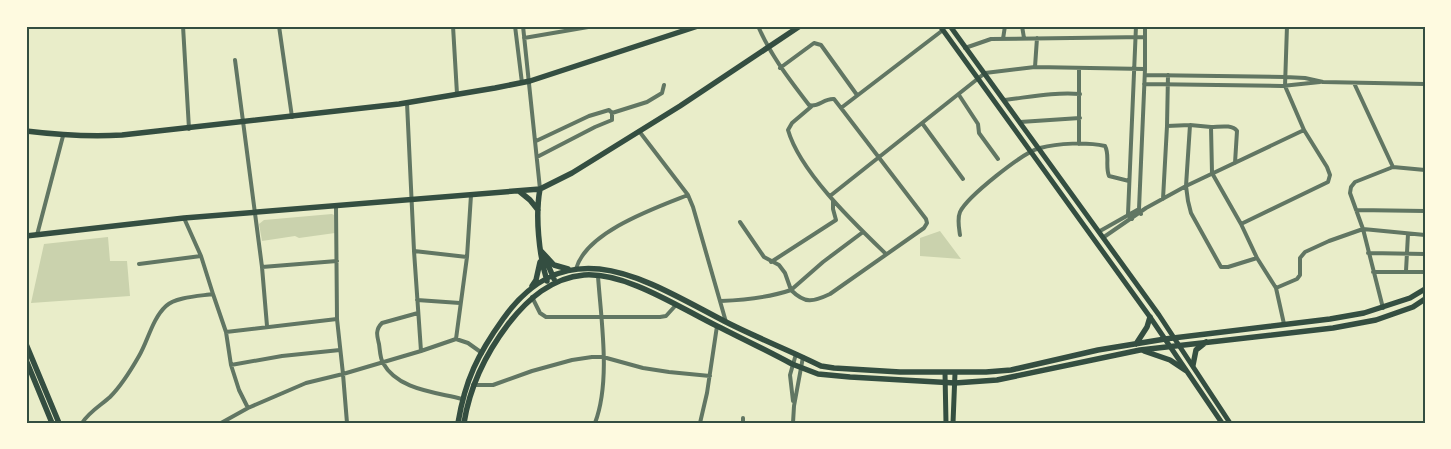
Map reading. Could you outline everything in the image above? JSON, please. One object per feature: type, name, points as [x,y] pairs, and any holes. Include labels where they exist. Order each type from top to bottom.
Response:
[{"type":"main road","points":[[26,131],[63,136],[103,137],[189,129],[406,103],[530,81],[698,26]]},
{"type":"main road","points":[[26,236],[184,218],[254,214],[540,189],[572,173],[695,96],[800,26]]},
{"type":"main road","points":[[950,26],[1100,231],[1180,345],[1230,423]]},
{"type":"main road","points":[[941,28],[1166,339],[1222,423]]},
{"type":"main road","points":[[955,45],[960,41]]},
{"type":"main road","points":[[540,189],[538,210],[542,253],[549,286]]},
{"type":"main road","points":[[519,191],[538,210]]},
{"type":"main road","points":[[542,253],[554,265],[573,269],[604,269],[620,272],[670,293],[726,322],[821,366],[945,373],[1010,370],[1048,360],[1166,339],[1330,319],[1383,308],[1410,298],[1425,289]]},
{"type":"main road","points":[[542,253],[550,266],[555,283]]},
{"type":"main road","points":[[458,423],[466,385],[481,353],[510,309],[536,280],[542,253]]},
{"type":"main road","points":[[528,291],[546,279],[573,269]]},
{"type":"main road","points":[[464,423],[473,385],[486,358],[502,333],[532,297],[555,283],[573,277],[598,276],[626,282],[676,305],[800,368],[818,374],[945,383],[997,380],[1140,350],[1332,328],[1376,320],[1413,306],[1425,299]]},
{"type":"main road","points":[[1136,344],[1147,327],[1150,317]]},
{"type":"main road","points":[[1193,365],[1196,350],[1207,342]]},
{"type":"main road","points":[[26,344],[58,423]]},
{"type":"main road","points":[[1140,350],[1158,355],[1186,370]]},
{"type":"main road","points":[[26,360],[52,423]]},
{"type":"main road","points":[[1048,360],[1050,368]]},
{"type":"main road","points":[[945,373],[946,423]]},
{"type":"main road","points":[[953,423],[955,373]]},
{"type":"street","points":[[183,26],[189,129]]},
{"type":"street","points":[[279,26],[292,117]]},
{"type":"street","points":[[453,26],[457,94]]},
{"type":"street","points":[[515,26],[522,83]]},
{"type":"street","points":[[522,26],[530,81],[540,189]]},
{"type":"street","points":[[524,38],[594,26]]},
{"type":"street","points":[[758,26],[780,68],[809,105],[812,106]]},
{"type":"street","points":[[1003,39],[1005,26]]},
{"type":"street","points":[[1022,26],[1024,38]]},
{"type":"street","points":[[1132,219],[1128,214],[1136,26]]},
{"type":"street","points":[[1104,237],[1132,219],[1140,211],[1145,26]]},
{"type":"street","points":[[1241,224],[1328,182],[1330,175],[1304,130],[1285,86],[1288,26]]},
{"type":"street","points":[[841,108],[941,28]]},
{"type":"street","points":[[965,48],[985,40],[1145,37]]},
{"type":"street","points":[[1035,67],[1037,38]]},
{"type":"street","points":[[780,68],[814,43],[817,43],[821,45],[857,95]]},
{"type":"street","points":[[235,60],[262,267],[267,326]]},
{"type":"street","points":[[831,198],[985,73],[1035,67],[1145,69]]},
{"type":"street","points":[[1078,144],[1080,118],[1079,68]]},
{"type":"street","points":[[1145,75],[1285,77],[1305,78],[1323,82]]},
{"type":"street","points":[[1163,199],[1168,76]]},
{"type":"street","points":[[1144,84],[1285,86],[1323,82],[1425,84]]},
{"type":"street","points":[[1354,83],[1393,167]]},
{"type":"street","points":[[536,141],[589,116],[609,110],[612,113],[646,102],[662,94],[664,85]]},
{"type":"street","points":[[1004,100],[1044,94],[1080,94]]},
{"type":"street","points":[[959,95],[978,124],[979,133],[998,159]]},
{"type":"street","points":[[740,222],[758,251],[771,262],[779,265],[785,273],[791,290],[797,296],[808,301],[819,300],[830,294],[924,228],[927,223],[926,219],[834,98],[812,106],[792,123],[788,130],[811,172],[831,198],[886,254]]},
{"type":"street","points":[[406,103],[421,351]]},
{"type":"street","points":[[537,157],[612,120],[612,113]]},
{"type":"street","points":[[1020,122],[1080,118]]},
{"type":"street","points":[[922,123],[963,179]]},
{"type":"street","points":[[1167,126],[1232,126],[1237,131],[1235,163]]},
{"type":"street","points":[[1190,126],[1186,186],[1191,213],[1221,266],[1228,267],[1256,258]]},
{"type":"street","points":[[1211,127],[1212,173],[1241,224],[1256,258],[1276,288],[1284,324]]},
{"type":"street","points":[[1100,231],[1128,214],[1140,211],[1212,173],[1304,130]]},
{"type":"street","points":[[639,131],[688,195],[726,322]]},
{"type":"street","points":[[37,235],[63,136]]},
{"type":"street","points":[[960,235],[960,212],[978,193],[1017,159],[1038,148],[1078,144],[1105,146],[1108,151],[1108,176],[1129,181]]},
{"type":"street","points":[[1383,308],[1362,229],[1350,193],[1351,187],[1355,182],[1393,167],[1425,170]]},
{"type":"street","points":[[456,339],[467,257],[471,195]]},
{"type":"street","points":[[573,269],[583,253],[595,242],[618,227],[640,215],[688,195]]},
{"type":"street","points":[[771,262],[836,220],[831,198]]},
{"type":"street","points":[[336,206],[337,319],[347,423]]},
{"type":"street","points":[[1356,210],[1425,210]]},
{"type":"street","points":[[184,218],[201,256],[226,332],[239,390],[248,408]]},
{"type":"street","points":[[1276,288],[1297,279],[1300,275],[1300,258],[1305,252],[1328,241],[1362,229],[1425,234]]},
{"type":"street","points":[[721,302],[777,295],[791,290],[823,262],[863,232]]},
{"type":"street","points":[[1406,271],[1408,234]]},
{"type":"street","points":[[414,251],[467,257]]},
{"type":"street","points":[[1368,253],[1425,254]]},
{"type":"street","points":[[140,264],[201,256]]},
{"type":"street","points":[[262,267],[337,261]]},
{"type":"street","points":[[1373,272],[1425,272]]},
{"type":"street","points":[[595,423],[603,393],[603,357],[598,276]]},
{"type":"street","points":[[82,423],[90,412],[109,398],[126,377],[140,355],[152,327],[166,306],[172,301],[213,294]]},
{"type":"street","points":[[532,297],[540,313],[546,317],[666,316],[676,305]]},
{"type":"street","points":[[417,300],[460,303]]},
{"type":"street","points":[[418,314],[382,323],[378,327],[376,333],[382,363],[403,383],[462,399]]},
{"type":"street","points":[[226,332],[337,319]]},
{"type":"street","points":[[700,423],[710,376],[717,326]]},
{"type":"street","points":[[221,423],[248,408],[306,384],[382,363],[456,339],[468,343],[486,358]]},
{"type":"street","points":[[232,365],[282,356],[340,350]]},
{"type":"street","points":[[794,406],[791,387],[792,364],[796,354]]},
{"type":"street","points":[[473,385],[493,384],[581,358],[603,357],[643,368],[710,376]]},
{"type":"street","points":[[793,423],[794,406],[803,357]]},
{"type":"green space","points":[[334,215],[335,233],[262,241],[259,224],[264,220]]},
{"type":"green space","points":[[940,231],[961,259],[920,256],[920,238]]},
{"type":"green space","points":[[108,237],[110,261],[127,261],[130,296],[31,303],[44,244]]}]
